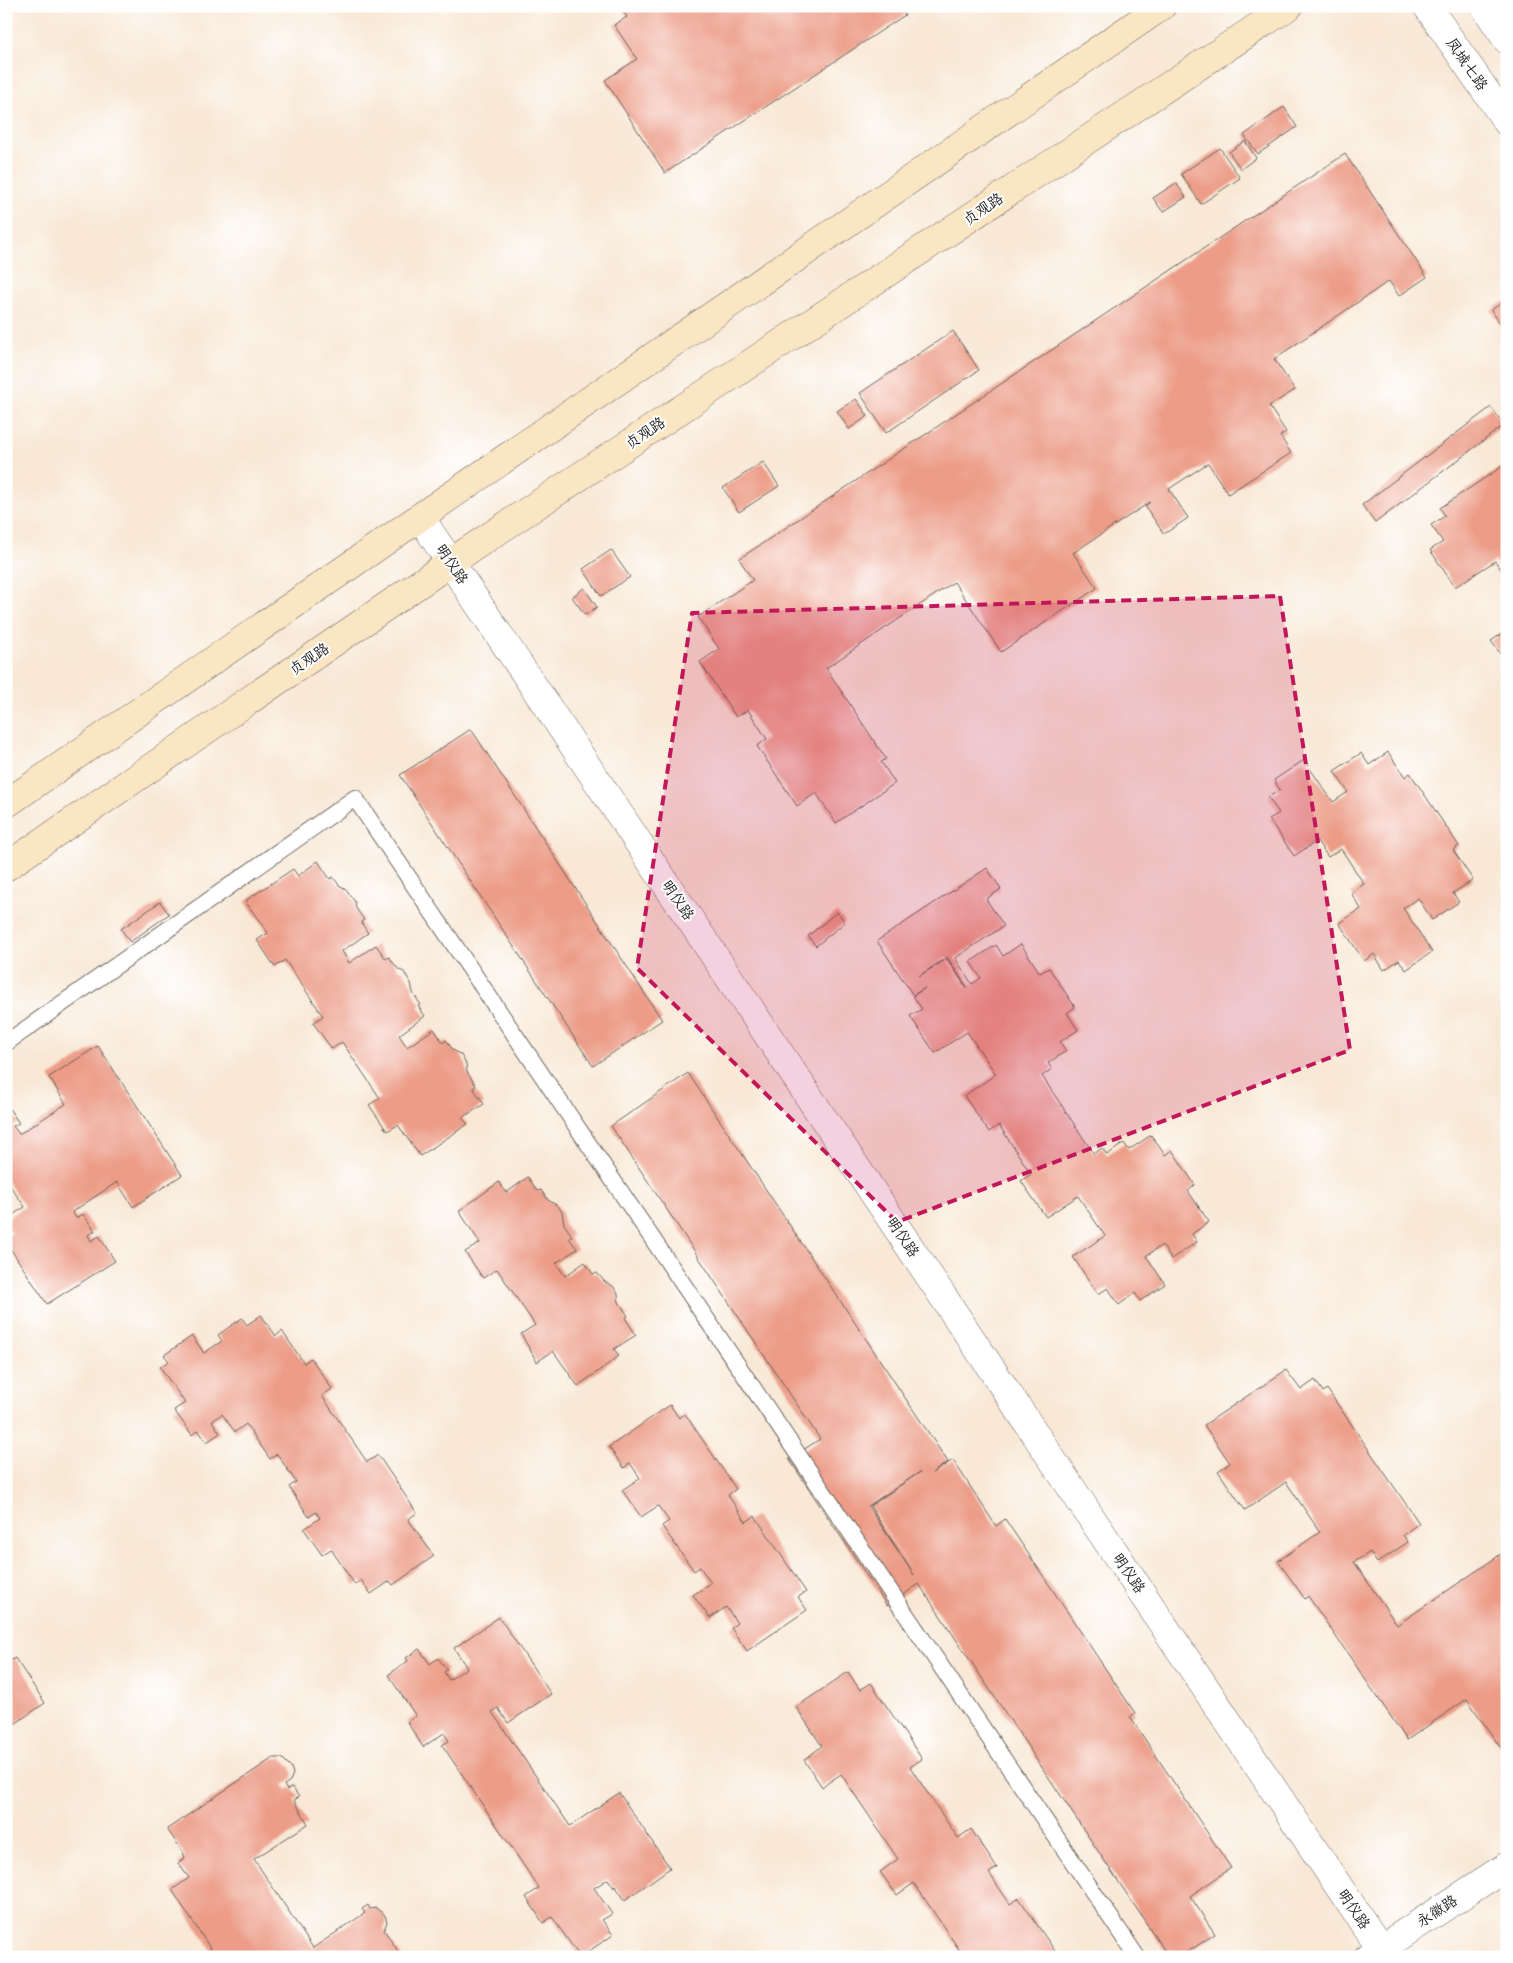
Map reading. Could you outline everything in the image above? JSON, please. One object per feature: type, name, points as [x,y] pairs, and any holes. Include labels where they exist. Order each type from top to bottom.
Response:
[{"type":"main road","points":[[6,804],[1162,6]]},
{"type":"main road","name":"贞观路","points":[[6,867],[451,562],[1289,6]]},
{"type":"street","name":"凤城七路","points":[[1427,6],[1507,122]]},
{"type":"street","points":[[1484,6],[1507,40]]},
{"type":"street","name":"明仪路","points":[[420,517],[1378,1954]]},
{"type":"street","name":"永徽路","points":[[1378,1954],[1507,1866]]},
{"type":"lane","points":[[6,1044],[355,798],[1138,1957]]},
{"type":"highlighted area","points":[[1280,596],[1350,1050],[897,1222],[637,968],[692,613]]},
{"type":"building","points":[[620,6],[899,6],[905,15],[665,173],[605,80],[637,59],[614,25],[627,17]]},
{"type":"building","points":[[1284,107],[1297,127],[1258,154],[1244,135]]},
{"type":"building","points":[[1245,141],[1256,158],[1241,169],[1229,152]]},
{"type":"building","points":[[1220,148],[1240,178],[1201,204],[1181,174]]},
{"type":"building","points":[[1345,154],[1427,277],[1399,296],[1389,281],[1274,359],[1295,390],[1269,406],[1286,432],[1280,436],[1291,453],[1228,494],[1208,463],[1169,489],[1188,518],[1164,534],[1145,506],[1150,502],[1073,553],[1097,588],[1001,652],[954,582],[826,668],[886,759],[881,762],[895,783],[836,823],[816,793],[797,806],[757,746],[767,739],[748,710],[736,717],[700,662],[719,649],[698,617],[753,580],[739,559]]},
{"type":"building","points":[[1176,183],[1186,197],[1163,212],[1153,198]]},
{"type":"building","points":[[1505,301],[1507,304],[1507,334],[1491,310]]},
{"type":"building","points":[[953,331],[979,370],[886,433],[860,393]]},
{"type":"building","points":[[856,399],[868,416],[849,429],[837,411]]},
{"type":"building","points":[[1491,407],[1504,425],[1375,523],[1362,505]]},
{"type":"building","points":[[763,462],[779,486],[739,512],[723,488]]},
{"type":"building","points":[[1507,463],[1507,578],[1495,561],[1455,587],[1430,550],[1443,542],[1431,525],[1445,516],[1440,508]]},
{"type":"building","points":[[611,550],[630,577],[601,596],[583,569]]},
{"type":"building","points":[[584,588],[597,607],[585,615],[572,597]]},
{"type":"building","points":[[1507,630],[1507,663],[1491,641]]},
{"type":"building","points":[[471,729],[662,1020],[593,1066],[400,775]]},
{"type":"building","points":[[1388,752],[1405,777],[1410,773],[1459,846],[1453,850],[1473,880],[1453,893],[1459,902],[1432,920],[1418,898],[1403,908],[1432,952],[1406,970],[1399,960],[1384,970],[1374,954],[1364,961],[1339,923],[1361,909],[1351,893],[1364,884],[1341,849],[1328,857],[1317,841],[1294,856],[1269,819],[1279,813],[1268,797],[1280,790],[1274,780],[1304,760],[1333,802],[1348,792],[1334,771],[1361,753],[1369,765]]},
{"type":"building","points":[[318,861],[330,879],[333,877],[339,885],[346,889],[364,920],[361,922],[368,933],[342,951],[349,963],[376,945],[386,959],[389,957],[398,969],[404,972],[411,983],[413,993],[421,1005],[418,1006],[425,1016],[399,1035],[407,1047],[434,1029],[443,1043],[446,1040],[453,1050],[461,1055],[466,1064],[467,1072],[476,1086],[473,1088],[484,1104],[462,1118],[468,1124],[420,1156],[398,1125],[387,1131],[369,1105],[380,1098],[342,1042],[332,1049],[313,1023],[323,1016],[285,960],[275,967],[257,940],[268,933],[245,901],[293,869],[298,876]]},
{"type":"building","points":[[987,868],[1001,889],[986,899],[1004,926],[955,958],[972,984],[981,978],[970,962],[996,945],[1003,956],[1021,944],[1040,973],[1049,968],[1075,1007],[1067,1013],[1078,1030],[1060,1042],[1066,1051],[1048,1063],[1052,1069],[1042,1076],[1094,1154],[1102,1148],[1107,1155],[1124,1143],[1129,1150],[1151,1135],[1165,1155],[1172,1150],[1195,1185],[1188,1191],[1209,1222],[1192,1234],[1197,1242],[1171,1259],[1162,1245],[1146,1256],[1165,1284],[1140,1301],[1135,1293],[1119,1305],[1108,1288],[1098,1294],[1073,1257],[1105,1236],[1078,1196],[1046,1217],[1021,1181],[1031,1174],[999,1125],[989,1132],[964,1096],[996,1074],[967,1032],[935,1053],[910,1016],[922,1009],[913,996],[925,988],[913,995],[877,941]],"holes":[[[947,957],[967,987],[947,959],[919,976]]]},
{"type":"building","points":[[160,902],[169,914],[130,942],[121,929]]},
{"type":"building","points":[[837,912],[845,922],[816,946],[808,936]]},
{"type":"building","points":[[98,1046],[182,1175],[133,1207],[117,1182],[72,1212],[76,1218],[83,1214],[95,1231],[88,1235],[91,1241],[99,1236],[115,1261],[47,1304],[6,1242],[6,1237],[12,1233],[6,1225],[6,1219],[25,1207],[6,1180],[6,1108],[8,1107],[19,1123],[13,1126],[19,1134],[66,1104],[49,1077]]},
{"type":"building","points":[[688,1073],[948,1462],[932,1473],[953,1460],[996,1526],[1005,1519],[1135,1713],[1130,1717],[1231,1868],[1190,1896],[1215,1934],[1180,1957],[1169,1957],[919,1584],[887,1606],[789,1459],[820,1439],[611,1126]],"holes":[[[920,1472],[870,1506],[914,1575],[868,1506]]]},
{"type":"building","points":[[528,1177],[537,1191],[541,1190],[548,1200],[558,1206],[562,1212],[564,1224],[572,1236],[569,1238],[577,1249],[556,1263],[565,1276],[585,1262],[593,1274],[597,1273],[605,1282],[613,1286],[618,1294],[619,1302],[628,1316],[625,1318],[636,1335],[614,1349],[619,1356],[578,1386],[553,1351],[537,1362],[521,1334],[535,1325],[497,1269],[483,1278],[465,1252],[480,1243],[459,1211],[499,1182],[506,1193]]},
{"type":"building","points":[[261,1315],[276,1336],[282,1331],[304,1363],[311,1358],[332,1389],[322,1396],[367,1462],[378,1455],[417,1513],[408,1519],[434,1556],[393,1585],[390,1581],[371,1594],[361,1580],[355,1585],[331,1549],[322,1555],[304,1529],[320,1518],[316,1512],[309,1517],[289,1487],[296,1482],[277,1454],[270,1459],[246,1424],[235,1432],[222,1414],[212,1421],[220,1433],[207,1442],[198,1430],[192,1435],[174,1410],[185,1403],[160,1367],[169,1361],[164,1355],[192,1336],[204,1353],[222,1341],[218,1335],[242,1318],[247,1325]]},
{"type":"building","points":[[1286,1370],[1301,1390],[1315,1380],[1323,1392],[1327,1389],[1419,1523],[1403,1535],[1408,1542],[1377,1563],[1370,1552],[1354,1562],[1397,1625],[1507,1550],[1507,1743],[1500,1747],[1467,1699],[1407,1740],[1308,1596],[1305,1599],[1278,1561],[1320,1532],[1286,1482],[1245,1510],[1218,1471],[1230,1463],[1204,1425]]},
{"type":"building","points":[[670,1405],[679,1418],[685,1414],[736,1489],[728,1495],[746,1522],[755,1516],[806,1592],[798,1597],[807,1610],[747,1651],[731,1628],[737,1623],[726,1607],[710,1618],[693,1595],[711,1583],[700,1567],[694,1571],[662,1526],[669,1521],[658,1506],[641,1517],[622,1490],[640,1478],[630,1463],[624,1468],[609,1447]]},
{"type":"building","points":[[499,1617],[551,1694],[508,1723],[498,1708],[492,1712],[570,1826],[619,1793],[670,1868],[625,1900],[608,1879],[594,1888],[612,1914],[602,1920],[613,1935],[580,1957],[552,1917],[543,1923],[526,1897],[539,1888],[442,1745],[449,1741],[444,1733],[423,1747],[407,1722],[416,1716],[388,1675],[408,1661],[406,1658],[419,1649],[430,1664],[438,1658],[447,1670],[444,1672],[449,1680],[467,1668],[454,1648]]},
{"type":"building","points":[[15,1658],[45,1703],[6,1730],[6,1663]]},
{"type":"building","points":[[848,1672],[860,1690],[871,1683],[922,1759],[910,1767],[958,1838],[971,1829],[997,1868],[989,1873],[1010,1904],[1019,1898],[1059,1957],[964,1957],[914,1883],[897,1895],[880,1872],[898,1859],[841,1774],[822,1787],[804,1760],[822,1746],[796,1707]]},
{"type":"building","points":[[273,1758],[282,1758],[291,1767],[293,1774],[290,1781],[284,1785],[287,1790],[292,1787],[299,1797],[294,1800],[308,1824],[254,1859],[313,1948],[365,1913],[362,1909],[368,1905],[370,1909],[376,1908],[385,1915],[387,1922],[384,1930],[402,1957],[216,1957],[172,1890],[189,1878],[178,1863],[185,1858],[183,1852],[167,1829]]}]
